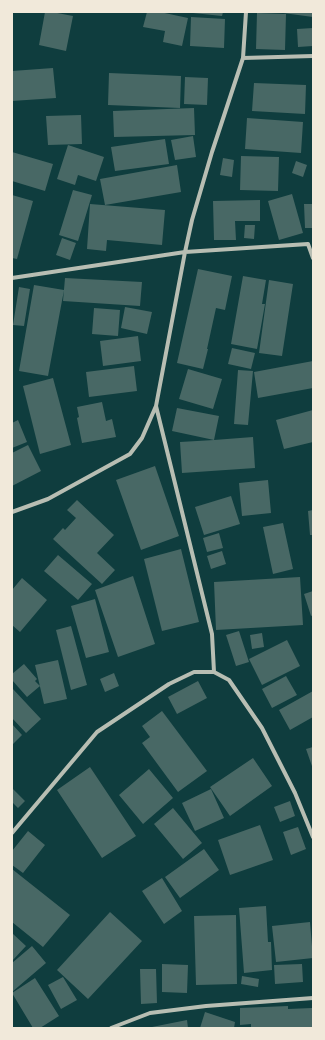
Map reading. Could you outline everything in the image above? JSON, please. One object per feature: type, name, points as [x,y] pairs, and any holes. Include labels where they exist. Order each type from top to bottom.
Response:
[{"type":"street","points":[[12,512],[48,499],[130,454],[142,438],[156,406],[192,220],[212,152],[243,58],[246,12]]},
{"type":"street","points":[[243,58],[313,56]]},
{"type":"street","points":[[12,278],[185,252],[313,243]]},
{"type":"street","points":[[308,244],[313,258]]},
{"type":"street","points":[[156,406],[212,634],[214,672]]},
{"type":"street","points":[[12,833],[97,732],[169,684],[194,672],[214,672],[229,680],[262,728],[295,793],[313,837]]},
{"type":"street","points":[[111,1028],[150,1013],[206,1006],[313,998]]},
{"type":"building","points":[[45,12],[73,16],[66,51],[39,45]]},
{"type":"building","points":[[147,12],[160,12],[188,18],[182,46],[163,42],[165,31],[143,27]]},
{"type":"building","points":[[193,12],[223,12],[222,16]]},
{"type":"building","points":[[313,12],[313,17],[283,13]]},
{"type":"building","points":[[257,13],[286,14],[285,50],[256,49]]},
{"type":"building","points":[[191,17],[225,19],[224,48],[190,46]]},
{"type":"building","points":[[313,28],[313,46],[298,47],[297,29]]},
{"type":"building","points":[[53,68],[56,98],[12,101],[12,71]]},
{"type":"building","points":[[109,73],[181,76],[180,108],[108,105]]},
{"type":"building","points":[[185,77],[208,78],[207,105],[184,104]]},
{"type":"building","points":[[254,83],[306,85],[305,114],[252,111]]},
{"type":"building","points":[[194,108],[195,135],[114,137],[113,111]]},
{"type":"building","points":[[81,115],[82,144],[48,145],[46,116]]},
{"type":"building","points":[[247,118],[303,122],[301,153],[245,149]]},
{"type":"building","points":[[193,136],[196,157],[175,160],[171,140]]},
{"type":"building","points":[[165,139],[169,164],[115,171],[111,147]]},
{"type":"building","points":[[68,145],[104,157],[96,181],[78,175],[75,185],[57,179]]},
{"type":"building","points":[[12,152],[53,164],[45,191],[12,181]]},
{"type":"building","points":[[241,156],[279,157],[278,191],[240,190]]},
{"type":"building","points":[[223,158],[234,160],[232,177],[220,175]]},
{"type":"building","points":[[296,161],[307,165],[303,177],[292,173]]},
{"type":"building","points":[[177,165],[181,192],[105,205],[100,179]]},
{"type":"building","points":[[73,190],[92,195],[78,241],[59,235]]},
{"type":"building","points":[[292,194],[303,233],[279,240],[268,201]]},
{"type":"building","points":[[12,195],[33,201],[17,259],[12,258]]},
{"type":"building","points":[[260,200],[260,221],[235,221],[236,240],[214,240],[213,201]]},
{"type":"building","points":[[90,204],[165,210],[162,245],[107,240],[106,251],[87,249]]},
{"type":"building","points":[[304,204],[313,204],[313,228],[305,228]]},
{"type":"building","points":[[245,225],[255,225],[254,239],[244,238]]},
{"type":"building","points":[[62,238],[76,243],[70,260],[56,255]]},
{"type":"building","points":[[198,269],[232,276],[225,310],[216,308],[203,369],[177,363]]},
{"type":"building","points":[[243,276],[266,280],[262,304],[265,304],[257,349],[231,344]]},
{"type":"building","points":[[65,278],[142,282],[140,306],[63,301]]},
{"type":"building","points":[[269,280],[293,284],[282,356],[259,353]]},
{"type":"building","points":[[34,285],[64,290],[48,376],[19,371]]},
{"type":"building","points":[[19,287],[30,289],[24,326],[13,325]]},
{"type":"building","points":[[125,307],[152,312],[147,334],[121,328]]},
{"type":"building","points":[[94,308],[120,310],[118,336],[92,334]]},
{"type":"building","points":[[138,336],[141,361],[103,366],[100,341]]},
{"type":"building","points":[[232,348],[255,353],[251,369],[228,364]]},
{"type":"building","points":[[313,361],[313,388],[258,398],[254,372]]},
{"type":"building","points":[[134,366],[137,391],[89,397],[86,372]]},
{"type":"building","points":[[188,369],[222,379],[213,409],[179,399]]},
{"type":"building","points":[[238,370],[253,371],[248,425],[234,424]]},
{"type":"building","points":[[53,378],[71,445],[40,454],[23,386]]},
{"type":"building","points":[[102,402],[106,421],[112,419],[116,437],[82,443],[77,418],[79,417],[77,407]]},
{"type":"building","points":[[177,408],[219,416],[214,440],[172,431]]},
{"type":"building","points":[[313,410],[313,442],[284,449],[276,420]]},
{"type":"building","points":[[18,420],[27,442],[12,448],[12,423]]},
{"type":"building","points":[[253,437],[255,468],[182,473],[180,442]]},
{"type":"building","points":[[28,445],[41,471],[12,486],[12,453]]},
{"type":"building","points":[[155,466],[179,536],[141,550],[116,480]]},
{"type":"building","points":[[268,480],[271,513],[242,516],[239,483]]},
{"type":"building","points":[[231,496],[240,524],[204,535],[195,507]]},
{"type":"building","points":[[77,500],[114,535],[97,553],[115,570],[102,584],[53,539],[63,528],[65,530],[76,518],[67,510]]},
{"type":"building","points":[[313,510],[313,535],[310,535],[308,511]]},
{"type":"building","points":[[283,523],[293,569],[273,574],[263,527]]},
{"type":"building","points":[[219,533],[223,548],[207,552],[203,538]]},
{"type":"building","points":[[181,549],[199,622],[162,631],[144,559]]},
{"type":"building","points":[[222,551],[226,564],[211,569],[207,556]]},
{"type":"building","points":[[58,555],[92,584],[78,600],[44,571]]},
{"type":"building","points":[[133,576],[155,644],[118,657],[95,590]]},
{"type":"building","points":[[300,577],[303,625],[216,630],[214,582]]},
{"type":"building","points":[[22,578],[47,600],[20,632],[12,625],[12,590]]},
{"type":"building","points":[[313,591],[313,615],[311,616],[304,594]]},
{"type":"building","points":[[95,599],[109,652],[86,658],[71,606]]},
{"type":"building","points":[[71,626],[87,685],[71,690],[56,630]]},
{"type":"building","points":[[239,631],[249,662],[236,666],[226,635]]},
{"type":"building","points":[[262,633],[264,647],[252,649],[250,635]]},
{"type":"building","points":[[287,640],[300,666],[262,685],[249,659]]},
{"type":"building","points":[[58,660],[67,699],[44,704],[35,665]]},
{"type":"building","points":[[24,664],[37,679],[35,681],[40,686],[27,697],[12,680],[12,674]]},
{"type":"building","points":[[114,673],[119,686],[105,692],[100,679]]},
{"type":"building","points":[[286,676],[297,695],[272,708],[262,689]]},
{"type":"building","points":[[198,681],[207,698],[177,714],[168,697]]},
{"type":"building","points":[[12,688],[41,719],[26,733],[12,718]]},
{"type":"building","points":[[313,691],[313,717],[290,730],[279,710]]},
{"type":"building","points":[[162,711],[207,771],[178,792],[142,743],[150,737],[142,726]]},
{"type":"building","points":[[12,724],[22,735],[12,745]]},
{"type":"building","points":[[313,747],[313,769],[306,749]]},
{"type":"building","points":[[253,758],[272,786],[230,816],[210,787]]},
{"type":"building","points":[[90,767],[136,836],[102,858],[57,790]]},
{"type":"building","points":[[149,769],[173,798],[143,824],[119,795]]},
{"type":"building","points":[[12,788],[25,801],[18,808],[13,803],[12,804]]},
{"type":"building","points":[[211,789],[224,818],[195,831],[182,803]]},
{"type":"building","points":[[290,801],[295,816],[280,822],[274,807]]},
{"type":"building","points":[[173,808],[202,843],[183,859],[154,824]]},
{"type":"building","points":[[260,825],[273,860],[230,875],[218,840]]},
{"type":"building","points":[[298,827],[306,849],[291,855],[283,832]]},
{"type":"building","points":[[28,831],[45,845],[23,873],[12,865],[12,851]]},
{"type":"building","points":[[204,849],[219,870],[180,898],[165,877]]},
{"type":"building","points":[[12,869],[70,915],[43,947],[12,922]]},
{"type":"building","points":[[162,878],[182,911],[164,924],[142,891]]},
{"type":"building","points":[[266,906],[268,942],[271,942],[272,970],[244,973],[239,908]]},
{"type":"building","points":[[110,912],[142,941],[88,999],[57,970]]},
{"type":"building","points":[[236,915],[237,984],[196,985],[194,916]]},
{"type":"building","points":[[310,922],[313,958],[276,962],[272,926]]},
{"type":"building","points":[[12,933],[26,946],[12,961]]},
{"type":"building","points":[[32,946],[46,963],[12,992],[12,963]]},
{"type":"building","points":[[162,964],[188,965],[187,993],[162,992]]},
{"type":"building","points":[[302,964],[303,982],[275,984],[274,965]]},
{"type":"building","points":[[140,969],[156,969],[157,1003],[141,1004]]},
{"type":"building","points":[[242,976],[259,979],[258,987],[241,984]]},
{"type":"building","points":[[63,977],[77,1000],[61,1009],[48,985]]},
{"type":"building","points":[[35,978],[59,1016],[40,1028],[33,1028],[12,993]]},
{"type":"building","points":[[288,1006],[288,1009],[312,1008],[313,1028],[251,1028],[251,1024],[240,1025],[240,1008]]},
{"type":"building","points":[[205,1012],[235,1022],[234,1028],[200,1028]]},
{"type":"building","points":[[187,1020],[188,1028],[152,1028],[152,1027]]}]
